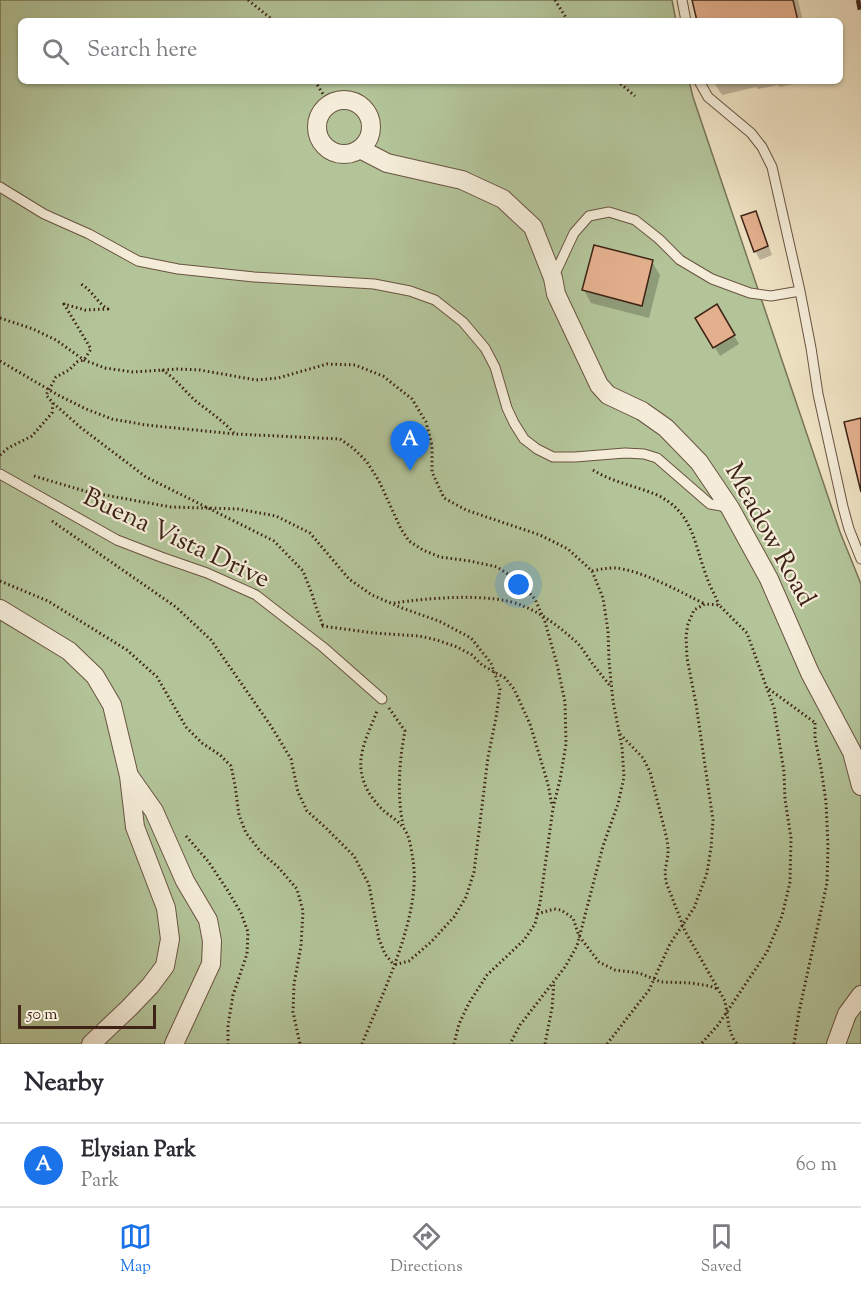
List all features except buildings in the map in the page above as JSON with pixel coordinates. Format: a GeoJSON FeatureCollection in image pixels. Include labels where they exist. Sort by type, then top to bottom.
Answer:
{"type":"FeatureCollection","features":[{"type":"Feature","properties":{"kind":"street"},"geometry":{"type":"LineString","coordinates":[[338,100],[356,102],[369,116],[371,134],[367,143],[360,149],[344,155],[327,149],[321,143],[316,126],[322,110],[329,104],[338,100]]}},
{"type":"Feature","properties":{"kind":"street","name":"Meadow Road"},"geometry":{"type":"LineString","coordinates":[[360,149],[387,163],[462,180],[503,199],[534,227],[553,278],[556,294],[599,385],[608,395],[642,411],[666,428],[699,462],[730,508],[769,579],[810,673],[852,752],[861,786]]}},
{"type":"Feature","properties":{"kind":"street"},"geometry":{"type":"LineString","coordinates":[[0,609],[69,651],[95,676],[112,705],[129,776],[135,827],[166,908],[170,939],[165,966],[150,986],[91,1044]]}},
{"type":"Feature","properties":{"kind":"street"},"geometry":{"type":"LineString","coordinates":[[129,776],[154,811],[185,881],[208,920],[212,941],[211,964],[174,1044]]}},
{"type":"Feature","properties":{"kind":"street"},"geometry":{"type":"LineString","coordinates":[[836,1044],[846,1014],[861,995]]}},
{"type":"Feature","properties":{"kind":"lane"},"geometry":{"type":"LineString","coordinates":[[682,0],[685,18]]}},
{"type":"Feature","properties":{"kind":"lane"},"geometry":{"type":"LineString","coordinates":[[701,84],[708,97],[751,133],[762,147],[772,167],[800,291],[818,394],[843,507],[861,559]]}},
{"type":"Feature","properties":{"kind":"lane"},"geometry":{"type":"LineString","coordinates":[[0,187],[44,214],[89,234],[138,261],[254,277],[374,284],[410,291],[435,300],[463,322],[484,348],[495,367],[507,408],[514,423],[524,439],[537,449],[553,457],[644,454],[657,458],[710,504],[730,508]]}},
{"type":"Feature","properties":{"kind":"lane"},"geometry":{"type":"LineString","coordinates":[[553,278],[574,233],[589,216],[609,212],[635,220],[659,238],[680,260],[712,279],[750,293],[771,296],[800,291]]}},
{"type":"Feature","properties":{"kind":"lane","name":"Buena Vista Drive"},"geometry":{"type":"LineString","coordinates":[[0,474],[117,540],[207,573],[256,595],[323,647],[382,699]]}},
{"type":"Feature","properties":{"kind":"path"},"geometry":{"type":"LineString","coordinates":[[248,0],[270,18]]}},
{"type":"Feature","properties":{"kind":"path"},"geometry":{"type":"LineString","coordinates":[[555,0],[566,18]]}},
{"type":"Feature","properties":{"kind":"path"},"geometry":{"type":"LineString","coordinates":[[317,84],[329,104]]}},
{"type":"Feature","properties":{"kind":"path"},"geometry":{"type":"LineString","coordinates":[[621,84],[635,96]]}},
{"type":"Feature","properties":{"kind":"path"},"geometry":{"type":"LineString","coordinates":[[81,284],[93,292],[100,304],[108,309],[85,310],[64,304],[91,348],[84,360],[77,362],[69,370],[56,377],[46,395],[80,427],[146,477],[274,541],[303,571],[323,626]]}},
{"type":"Feature","properties":{"kind":"path"},"geometry":{"type":"LineString","coordinates":[[0,318],[33,329],[56,340],[84,360],[105,368],[133,372],[200,370],[256,380],[278,378],[327,364],[355,365],[383,376],[412,399],[426,422],[432,446],[432,472],[444,498],[466,510],[540,535],[568,549],[592,571],[603,598],[608,631],[612,701],[620,734],[624,777],[577,946],[565,967],[520,1025],[510,1044]]}},
{"type":"Feature","properties":{"kind":"path"},"geometry":{"type":"LineString","coordinates":[[0,361],[86,410],[112,419],[146,425],[235,434],[340,440],[353,448],[367,462],[409,542],[440,557],[497,567],[517,580],[535,599],[557,664],[565,702],[566,744],[553,808],[540,903],[535,924],[524,940],[487,975],[469,1003],[459,1024],[454,1044]]}},
{"type":"Feature","properties":{"kind":"path"},"geometry":{"type":"LineString","coordinates":[[161,370],[235,434]]}},
{"type":"Feature","properties":{"kind":"path"},"geometry":{"type":"LineString","coordinates":[[0,455],[8,448],[32,436],[52,413],[53,403]]}},
{"type":"Feature","properties":{"kind":"path"},"geometry":{"type":"LineString","coordinates":[[575,457],[608,478],[648,492],[675,505],[693,535],[719,605],[747,633],[774,708],[791,838],[790,882],[782,916],[767,952],[718,1025],[701,1044]]}},
{"type":"Feature","properties":{"kind":"path"},"geometry":{"type":"LineString","coordinates":[[49,519],[176,607],[211,640],[272,726],[291,759],[298,792],[307,811],[354,856],[369,885],[379,939],[385,954],[394,965]]}},
{"type":"Feature","properties":{"kind":"path"},"geometry":{"type":"LineString","coordinates":[[592,571],[618,568],[640,574],[705,604],[719,605]]}},
{"type":"Feature","properties":{"kind":"path"},"geometry":{"type":"LineString","coordinates":[[0,581],[48,601],[127,650],[157,677],[186,727],[231,766],[236,785],[238,815],[246,833],[297,889],[303,911],[293,1012],[300,1044]]}},
{"type":"Feature","properties":{"kind":"path"},"geometry":{"type":"LineString","coordinates":[[392,603],[416,600],[495,598],[522,605],[542,616],[574,640],[611,688]]}},
{"type":"Feature","properties":{"kind":"path"},"geometry":{"type":"LineString","coordinates":[[607,1044],[650,990],[670,944],[694,908],[707,873],[713,820],[687,658],[686,636],[694,609],[705,604]]}},
{"type":"Feature","properties":{"kind":"path"},"geometry":{"type":"LineString","coordinates":[[298,627],[323,626],[437,640],[472,655],[482,665],[505,678],[514,689],[530,724],[553,808]]}},
{"type":"Feature","properties":{"kind":"path"},"geometry":{"type":"LineString","coordinates":[[768,689],[814,722]]}},
{"type":"Feature","properties":{"kind":"path"},"geometry":{"type":"LineString","coordinates":[[382,699],[366,736],[361,760],[362,779],[369,794],[403,827]]}},
{"type":"Feature","properties":{"kind":"path"},"geometry":{"type":"LineString","coordinates":[[362,1044],[402,943],[414,893],[414,863],[399,807],[401,750],[405,731],[382,699]]}},
{"type":"Feature","properties":{"kind":"path"},"geometry":{"type":"LineString","coordinates":[[794,1044],[827,883],[826,802],[814,722],[827,704]]}},
{"type":"Feature","properties":{"kind":"path"},"geometry":{"type":"LineString","coordinates":[[620,734],[643,758],[650,772],[668,845],[666,882],[685,931],[725,1001],[726,1013],[737,1044]]}},
{"type":"Feature","properties":{"kind":"path"},"geometry":{"type":"LineString","coordinates":[[537,914],[554,909],[561,910],[573,918],[579,936],[599,962],[615,970],[639,973],[654,980],[691,983],[719,990]]}},
{"type":"Feature","properties":{"kind":"path"},"geometry":{"type":"LineString","coordinates":[[545,1044],[552,1008],[554,980]]}},
{"type":"Feature","properties":{"kind":"green space"},"geometry":{"type":"Polygon","coordinates":[[[0,0],[672,0],[675,18],[18,18],[18,84],[690,84],[840,532],[861,584],[861,1044],[0,1044],[0,0]]]}},
{"type":"Feature","properties":{"kind":"railway"},"geometry":{"type":"LineString","coordinates":[[858,0],[861,15]]}},
{"type":"Feature","properties":{"kind":"place","name":"Elysian Park"},"geometry":{"type":"Point","coordinates":[410,471]}}]}
